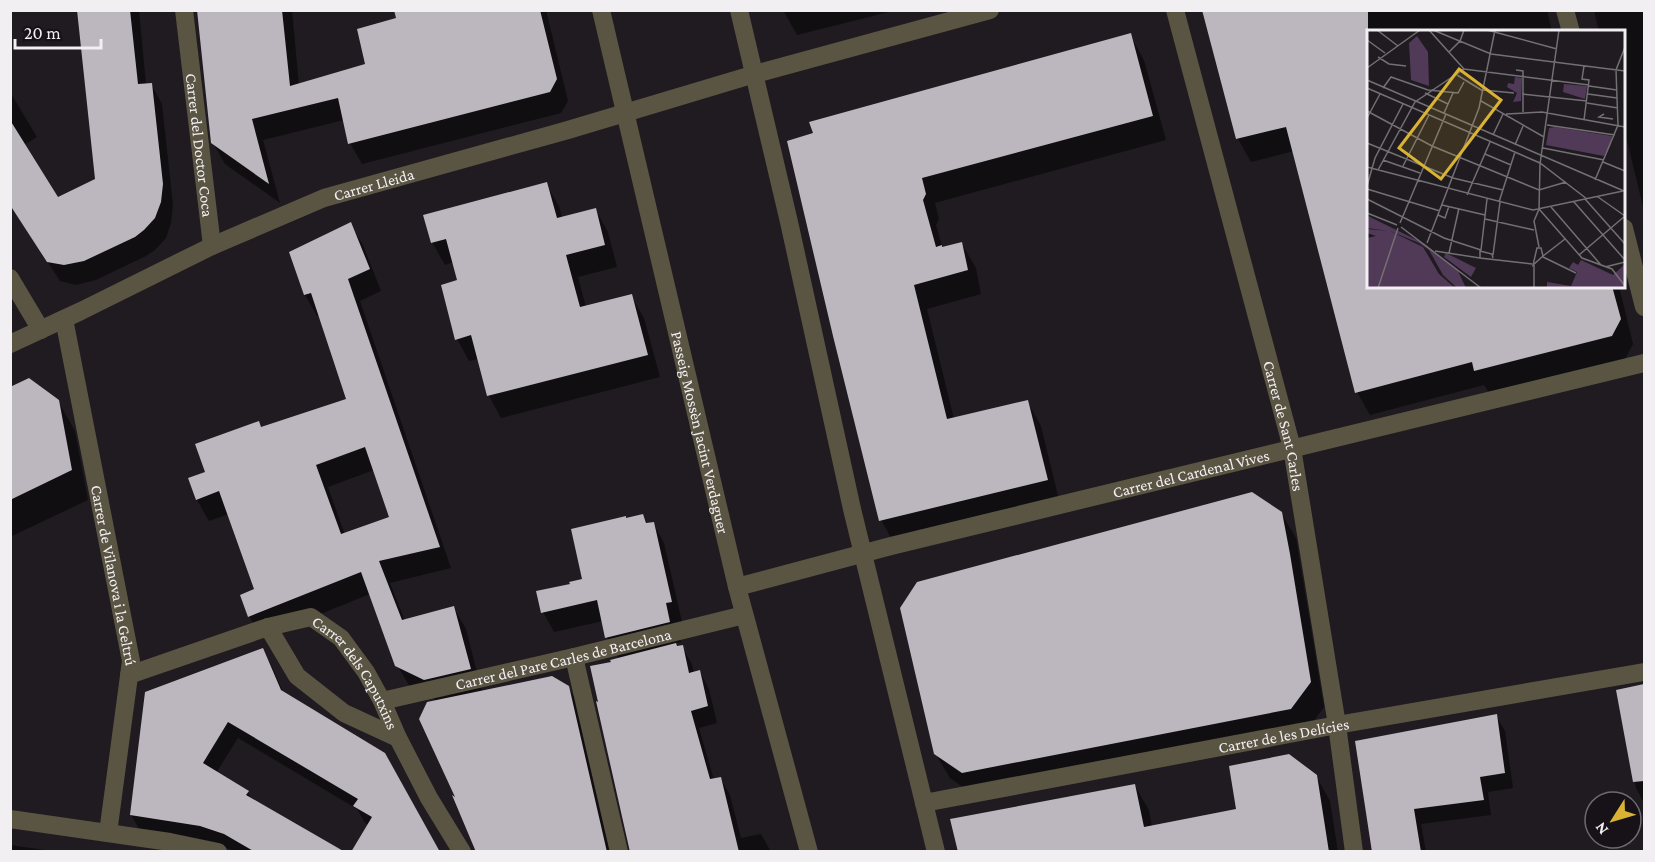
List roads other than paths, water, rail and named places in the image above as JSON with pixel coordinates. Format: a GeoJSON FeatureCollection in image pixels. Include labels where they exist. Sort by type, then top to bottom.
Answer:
{"type":"FeatureCollection","features":[{"type":"Feature","properties":{"kind":"street","name":"Carrer del Doctor Coca"},"geometry":{"type":"LineString","coordinates":[[184,10],[212,246]]}},
{"type":"Feature","properties":{"kind":"street","name":"Passeig Mossèn Jacint Verdaguer"},"geometry":{"type":"LineString","coordinates":[[601,10],[737,587],[809,852]]}},
{"type":"Feature","properties":{"kind":"street"},"geometry":{"type":"LineString","coordinates":[[739,10],[863,553],[936,852]]}},
{"type":"Feature","properties":{"kind":"street","name":"Carrer Lleida"},"geometry":{"type":"LineString","coordinates":[[10,344],[212,246],[324,198],[711,89],[755,74],[990,10]]}},
{"type":"Feature","properties":{"kind":"street","name":"Carrer de Sant Carles"},"geometry":{"type":"LineString","coordinates":[[1175,10],[1293,448],[1337,724],[1353,852]]}},
{"type":"Feature","properties":{"kind":"street"},"geometry":{"type":"LineString","coordinates":[[1565,10],[1570,30]]}},
{"type":"Feature","properties":{"kind":"street"},"geometry":{"type":"LineString","coordinates":[[1625,236],[1644,307]]}},
{"type":"Feature","properties":{"kind":"street"},"geometry":{"type":"LineString","coordinates":[[10,278],[41,330]]}},
{"type":"Feature","properties":{"kind":"street","name":"Carrer de Vilanova i la Geltrú"},"geometry":{"type":"LineString","coordinates":[[64,319],[131,660],[108,833]]}},
{"type":"Feature","properties":{"kind":"street","name":"Carrer del Cardenal Vives"},"geometry":{"type":"LineString","coordinates":[[737,587],[863,553],[1644,363]]}},
{"type":"Feature","properties":{"kind":"street","name":"Carrer del Pare Carles de Barcelona"},"geometry":{"type":"LineString","coordinates":[[382,701],[744,615]]}},
{"type":"Feature","properties":{"kind":"street","name":"Carrer dels Caputxins"},"geometry":{"type":"LineString","coordinates":[[129,675],[268,627],[311,617],[340,638],[366,672],[429,798],[462,852]]}},
{"type":"Feature","properties":{"kind":"street","name":"Carrer dels Caputxins"},"geometry":{"type":"LineString","coordinates":[[268,627],[297,676],[344,713],[398,738]]}},
{"type":"Feature","properties":{"kind":"street"},"geometry":{"type":"LineString","coordinates":[[574,657],[619,852]]}},
{"type":"Feature","properties":{"kind":"street","name":"Carrer de les Delícies"},"geometry":{"type":"LineString","coordinates":[[924,803],[1337,724],[1644,672]]}},
{"type":"Feature","properties":{"kind":"street"},"geometry":{"type":"LineString","coordinates":[[10,819],[170,842],[218,852]]}}]}
